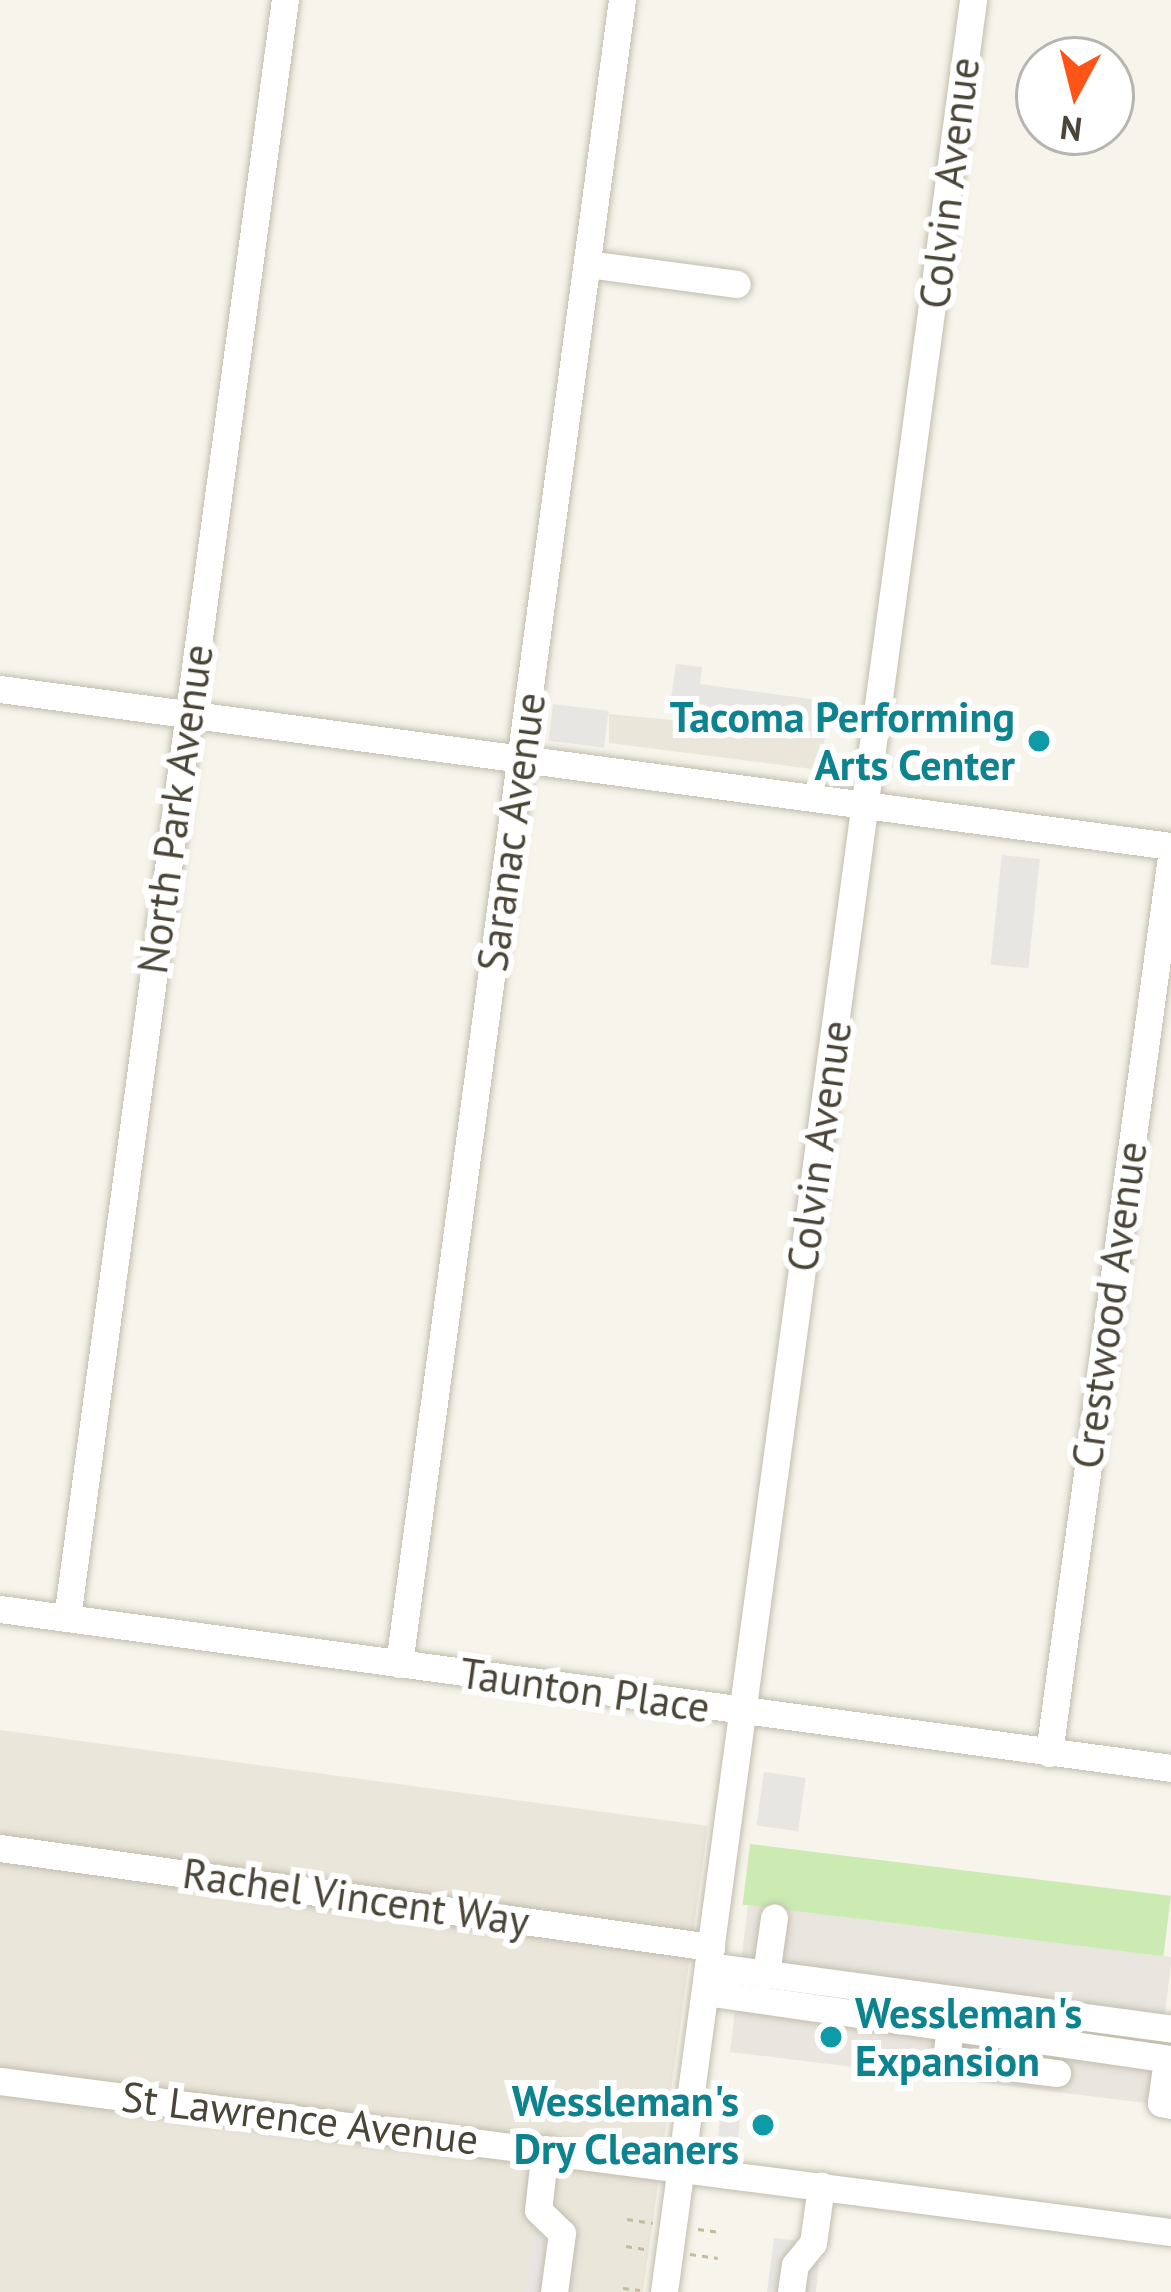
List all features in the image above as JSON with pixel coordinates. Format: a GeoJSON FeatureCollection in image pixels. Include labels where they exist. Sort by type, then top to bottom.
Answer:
{"type":"FeatureCollection","features":[{"type":"Feature","properties":{"kind":"street","name":"North Park Avenue"},"geometry":{"type":"LineString","coordinates":[[67,1618],[285,0]]}},
{"type":"Feature","properties":{"kind":"street","name":"Saranac Avenue"},"geometry":{"type":"LineString","coordinates":[[399,1664],[622,0]]}},
{"type":"Feature","properties":{"kind":"street","name":"Colvin Avenue"},"geometry":{"type":"LineString","coordinates":[[664,2292],[973,0]]}},
{"type":"Feature","properties":{"kind":"street"},"geometry":{"type":"LineString","coordinates":[[587,264],[736,284]]}},
{"type":"Feature","properties":{"kind":"street"},"geometry":{"type":"LineString","coordinates":[[0,689],[1171,846]]}},
{"type":"Feature","properties":{"kind":"street","name":"Crestwood Avenue"},"geometry":{"type":"LineString","coordinates":[[1049,1753],[1171,857]]}},
{"type":"Feature","properties":{"kind":"street","name":"Taunton Place"},"geometry":{"type":"LineString","coordinates":[[0,1609],[1171,1768]]}},
{"type":"Feature","properties":{"kind":"street","name":"Rachel Vincent Way"},"geometry":{"type":"LineString","coordinates":[[0,1848],[708,1968]]}},
{"type":"Feature","properties":{"kind":"street"},"geometry":{"type":"LineString","coordinates":[[766,1974],[774,1918]]}},
{"type":"Feature","properties":{"kind":"street"},"geometry":{"type":"LineString","coordinates":[[708,1968],[1171,2029]]}},
{"type":"Feature","properties":{"kind":"street"},"geometry":{"type":"LineString","coordinates":[[708,1968],[950,2027],[1169,2059],[1161,2103],[1171,2105]]}},
{"type":"Feature","properties":{"kind":"street"},"geometry":{"type":"LineString","coordinates":[[950,2027],[946,2059],[1058,2073]]}},
{"type":"Feature","properties":{"kind":"street","name":"St Lawrence Avenue"},"geometry":{"type":"LineString","coordinates":[[0,2081],[1171,2233]]}},
{"type":"Feature","properties":{"kind":"street"},"geometry":{"type":"LineString","coordinates":[[545,2149],[538,2210],[562,2233],[554,2292]]}},
{"type":"Feature","properties":{"kind":"street"},"geometry":{"type":"LineString","coordinates":[[791,2292],[795,2265],[813,2243],[820,2186]]}},
{"type":"Feature","properties":{"kind":"path"},"geometry":{"type":"LineString","coordinates":[[627,2219],[656,2223]]}},
{"type":"Feature","properties":{"kind":"path"},"geometry":{"type":"LineString","coordinates":[[692,2228],[720,2232]]}},
{"type":"Feature","properties":{"kind":"path"},"geometry":{"type":"LineString","coordinates":[[626,2246],[653,2249]]}},
{"type":"Feature","properties":{"kind":"path"},"geometry":{"type":"LineString","coordinates":[[688,2254],[718,2258]]}},
{"type":"Feature","properties":{"kind":"path"},"geometry":{"type":"LineString","coordinates":[[623,2288],[650,2291]]}},
{"type":"Feature","properties":{"kind":"shaded area"},"geometry":{"type":"Polygon","coordinates":[[[676,664],[702,667],[700,684],[825,701],[821,733],[681,714],[682,701],[671,699],[676,664]]]}},
{"type":"Feature","properties":{"kind":"shaded area"},"geometry":{"type":"Polygon","coordinates":[[[553,704],[609,711],[604,748],[548,741],[553,704]]]}},
{"type":"Feature","properties":{"kind":"shaded area"},"geometry":{"type":"Polygon","coordinates":[[[609,714],[809,733],[825,738],[820,770],[609,743],[609,714]]]}},
{"type":"Feature","properties":{"kind":"shaded area"},"geometry":{"type":"Polygon","coordinates":[[[1002,855],[1040,859],[1028,968],[991,964],[1002,855]]]}},
{"type":"Feature","properties":{"kind":"shaded area"},"geometry":{"type":"Polygon","coordinates":[[[0,1730],[708,1826],[643,2292],[0,2292],[0,1730]]]}},
{"type":"Feature","properties":{"kind":"shaded area"},"geometry":{"type":"Polygon","coordinates":[[[764,1772],[806,1778],[798,1831],[756,1825],[764,1772]]]}},
{"type":"Feature","properties":{"kind":"shaded area"},"geometry":{"type":"Polygon","coordinates":[[[748,1905],[1171,1957],[1154,2104],[730,2052],[748,1905]]]}},
{"type":"Feature","properties":{"kind":"shaded area"},"geometry":{"type":"Polygon","coordinates":[[[723,2090],[743,2092],[736,2159],[716,2157],[723,2090]]]}},
{"type":"Feature","properties":{"kind":"shaded area"},"geometry":{"type":"Polygon","coordinates":[[[535,2218],[584,2225],[574,2292],[525,2292],[535,2218]]]}},
{"type":"Feature","properties":{"kind":"shaded area"},"geometry":{"type":"Polygon","coordinates":[[[774,2238],[808,2242],[806,2260],[819,2262],[816,2292],[767,2292],[774,2238]]]}},
{"type":"Feature","properties":{"kind":"green space"},"geometry":{"type":"Polygon","coordinates":[[[750,1844],[1171,1896],[1163,1956],[743,1905],[750,1844]]]}},
{"type":"Feature","properties":{"kind":"place","name":"Tacoma Performing Arts Center"},"geometry":{"type":"Point","coordinates":[1039,741]}},
{"type":"Feature","properties":{"kind":"place","name":"Wessleman's Expansion"},"geometry":{"type":"Point","coordinates":[831,2037]}},
{"type":"Feature","properties":{"kind":"place","name":"Wessleman's Dry Cleaners"},"geometry":{"type":"Point","coordinates":[763,2125]}}]}
